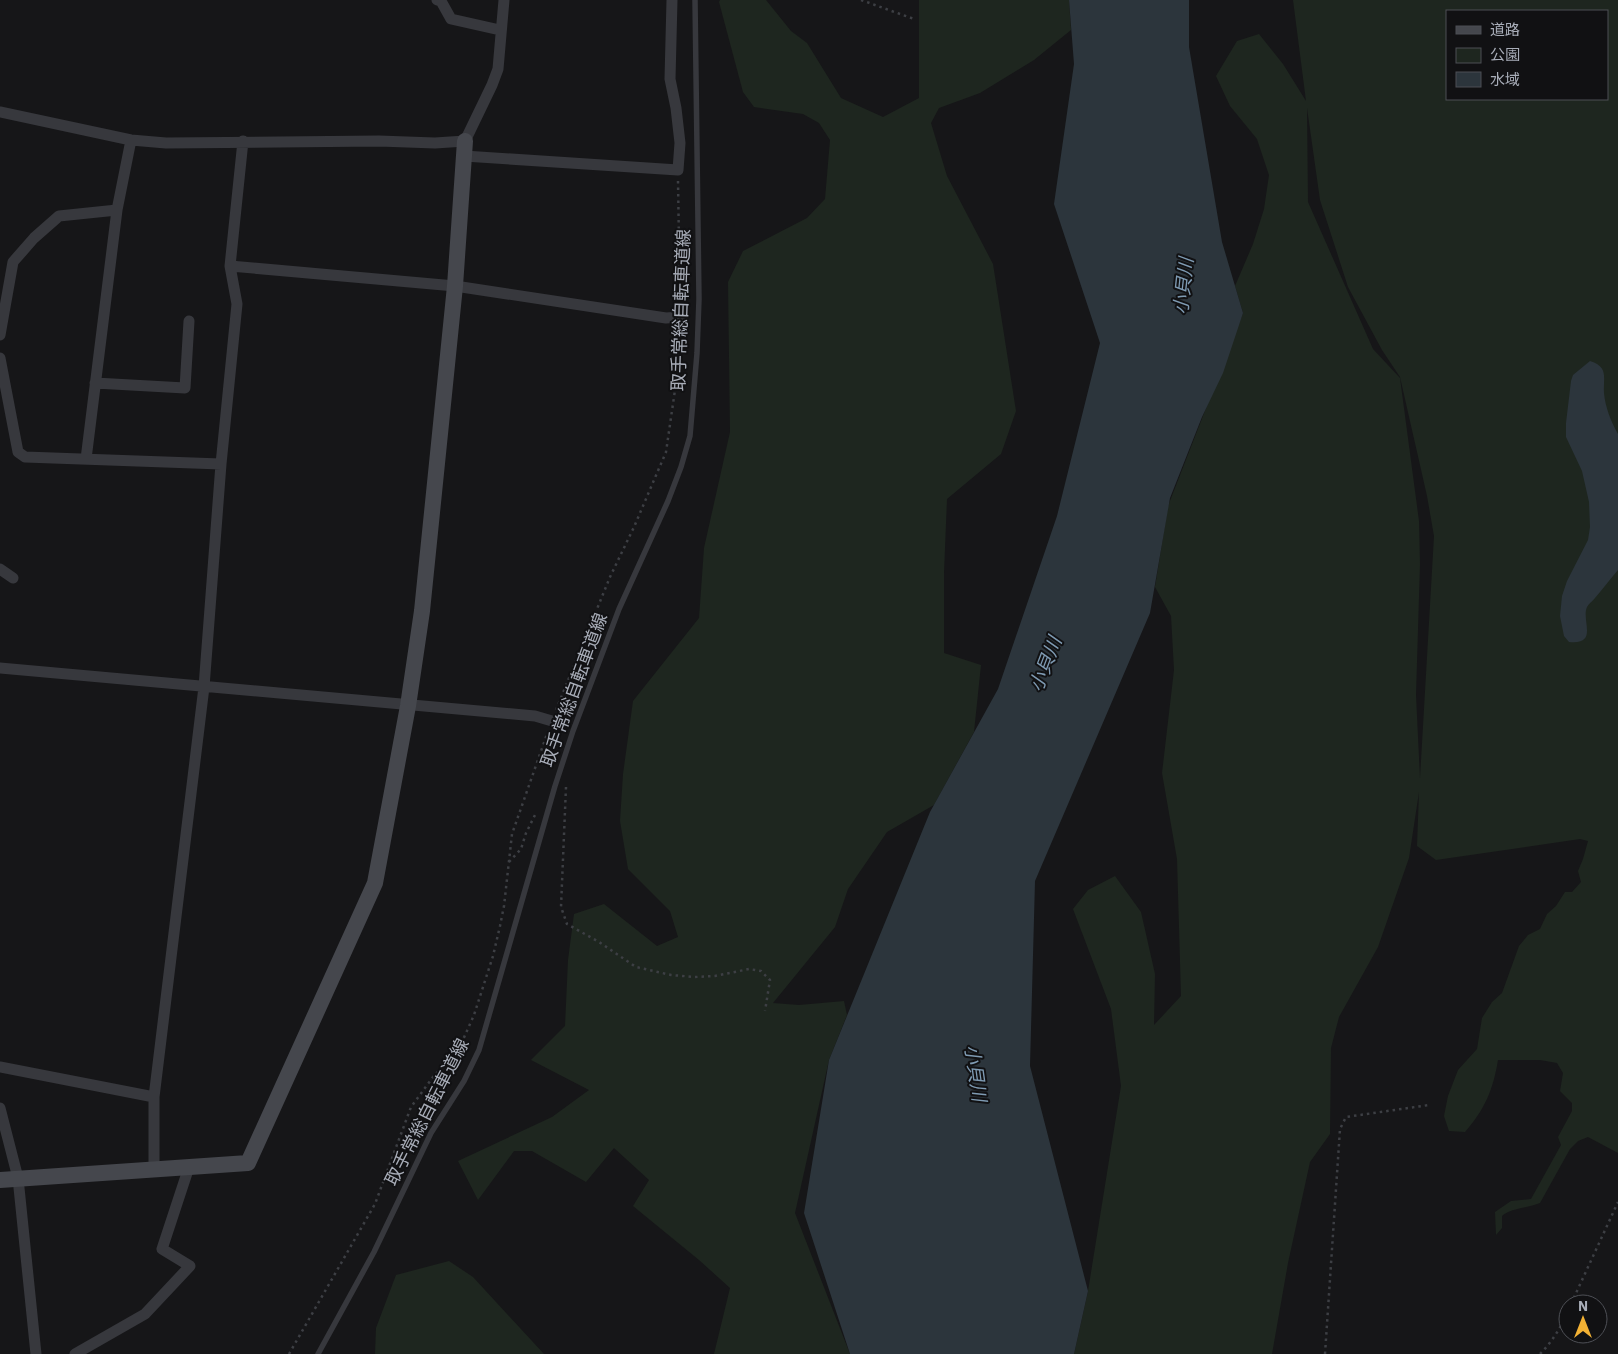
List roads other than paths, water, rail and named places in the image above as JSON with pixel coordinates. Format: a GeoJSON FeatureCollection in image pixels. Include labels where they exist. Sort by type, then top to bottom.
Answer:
{"type":"FeatureCollection","features":[{"type":"Feature","properties":{"kind":"street"},"geometry":{"type":"LineString","coordinates":[[437,0],[441,1],[451,19],[500,30]]}},
{"type":"Feature","properties":{"kind":"street"},"geometry":{"type":"LineString","coordinates":[[0,1180],[248,1163],[375,883],[408,706],[422,611],[455,286],[465,148],[498,69],[504,0]]}},
{"type":"Feature","properties":{"kind":"street"},"geometry":{"type":"LineString","coordinates":[[0,112],[131,140],[166,143],[379,141],[435,143],[465,148],[678,170],[680,143],[670,79],[672,0]]}},
{"type":"Feature","properties":{"kind":"street"},"geometry":{"type":"LineString","coordinates":[[86,459],[117,210],[131,140]]}},
{"type":"Feature","properties":{"kind":"street"},"geometry":{"type":"LineString","coordinates":[[154,1168],[154,1097],[204,687],[221,464],[237,304],[230,266],[243,141]]}},
{"type":"Feature","properties":{"kind":"street"},"geometry":{"type":"LineString","coordinates":[[0,335],[12,262],[34,238],[59,216],[117,210]]}},
{"type":"Feature","properties":{"kind":"street"},"geometry":{"type":"LineString","coordinates":[[230,266],[455,286],[666,318],[680,317]]}},
{"type":"Feature","properties":{"kind":"street"},"geometry":{"type":"LineString","coordinates":[[95,383],[184,388],[189,322]]}},
{"type":"Feature","properties":{"kind":"street"},"geometry":{"type":"LineString","coordinates":[[0,358],[18,452],[25,457],[221,464]]}},
{"type":"Feature","properties":{"kind":"street"},"geometry":{"type":"LineString","coordinates":[[0,570],[13,578]]}},
{"type":"Feature","properties":{"kind":"street"},"geometry":{"type":"LineString","coordinates":[[0,668],[535,716],[552,721]]}},
{"type":"Feature","properties":{"kind":"street"},"geometry":{"type":"LineString","coordinates":[[0,1067],[154,1097]]}},
{"type":"Feature","properties":{"kind":"street"},"geometry":{"type":"LineString","coordinates":[[0,1108],[18,1178],[36,1354]]}},
{"type":"Feature","properties":{"kind":"street"},"geometry":{"type":"LineString","coordinates":[[75,1354],[145,1314],[190,1266],[162,1249],[189,1167]]}},
{"type":"Feature","properties":{"kind":"lane","name":"取手常総自転車道線"},"geometry":{"type":"LineString","coordinates":[[318,1354],[374,1252],[431,1133],[464,1081],[479,1050],[557,780],[590,682],[619,609],[668,501],[690,436],[697,361],[699,282],[695,0]]}},
{"type":"Feature","properties":{"kind":"water","name":"小貝川"},"geometry":{"type":"Polygon","coordinates":[[[1069,0],[1189,0],[1189,47],[1222,242],[1243,313],[1223,373],[1202,417],[1170,498],[1150,613],[1035,881],[1030,1066],[1088,1291],[1074,1354],[850,1354],[804,1213],[829,1060],[930,812],[998,689],[1057,516],[1100,343],[1054,204],[1074,64],[1069,0]]]}},
{"type":"Feature","properties":{"kind":"water"},"geometry":{"type":"Polygon","coordinates":[[[1590,361],[1596,363],[1603,370],[1606,403],[1618,434],[1618,570],[1587,607],[1587,630],[1584,640],[1569,642],[1564,636],[1560,616],[1562,596],[1567,581],[1588,540],[1590,527],[1589,502],[1582,471],[1566,437],[1566,423],[1573,375],[1590,361]]]}}]}
